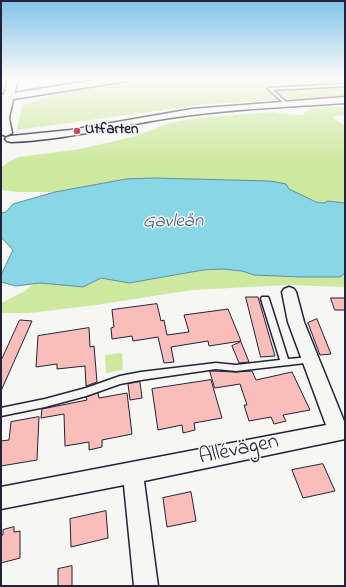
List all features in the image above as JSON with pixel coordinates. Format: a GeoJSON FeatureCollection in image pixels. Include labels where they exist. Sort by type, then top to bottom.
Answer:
{"type":"FeatureCollection","features":[{"type":"Feature","properties":{"kind":"main road"},"geometry":{"type":"LineString","coordinates":[[4,105],[2,125],[5,137],[29,139],[193,112],[270,105]]}},
{"type":"Feature","properties":{"kind":"street"},"geometry":{"type":"LineString","coordinates":[[289,292],[296,322],[341,431]]}},
{"type":"Feature","properties":{"kind":"street","name":"Allévägen"},"geometry":{"type":"LineString","coordinates":[[1,498],[341,431]]}},
{"type":"Feature","properties":{"kind":"street"},"geometry":{"type":"LineString","coordinates":[[134,473],[146,586]]}},
{"type":"Feature","properties":{"kind":"lane"},"geometry":{"type":"LineString","coordinates":[[265,299],[286,362]]}},
{"type":"Feature","properties":{"kind":"lane"},"geometry":{"type":"LineString","coordinates":[[1,412],[45,403],[86,392],[120,380],[141,376],[216,366],[236,368],[311,360]]}},
{"type":"Feature","properties":{"kind":"green space"},"geometry":{"type":"Polygon","coordinates":[[[22,105],[197,105],[17,130],[22,105]]]}},
{"type":"Feature","properties":{"kind":"green space"},"geometry":{"type":"Polygon","coordinates":[[[345,107],[345,115],[334,116],[333,118],[345,126],[345,203],[328,201],[324,203],[316,202],[270,181],[154,178],[126,179],[55,192],[17,192],[1,190],[1,168],[19,157],[80,149],[136,136],[169,123],[196,118],[273,112],[297,115],[304,114],[306,111],[316,108],[345,107]]]}},
{"type":"Feature","properties":{"kind":"green space"},"geometry":{"type":"Polygon","coordinates":[[[222,269],[242,271],[254,275],[301,277],[340,277],[345,273],[345,287],[289,285],[192,290],[96,305],[30,313],[1,313],[1,303],[25,291],[34,284],[40,283],[83,287],[101,278],[129,283],[203,270],[222,269]]]}},
{"type":"Feature","properties":{"kind":"green space"},"geometry":{"type":"Polygon","coordinates":[[[122,353],[123,370],[106,373],[105,355],[122,353]]]}},
{"type":"Feature","properties":{"kind":"water","name":"Gavleån"},"geometry":{"type":"Polygon","coordinates":[[[154,178],[270,181],[286,184],[289,189],[316,202],[324,203],[328,201],[345,203],[345,273],[340,277],[301,277],[254,275],[242,271],[222,269],[203,270],[129,283],[101,278],[83,287],[40,283],[16,286],[1,282],[1,275],[13,250],[1,237],[1,213],[6,212],[13,204],[55,192],[126,179],[154,178]]]}},
{"type":"Feature","properties":{"kind":"building"},"geometry":{"type":"Polygon","coordinates":[[[246,297],[258,297],[275,356],[261,357],[246,297]]]}},
{"type":"Feature","properties":{"kind":"building"},"geometry":{"type":"Polygon","coordinates":[[[331,298],[345,298],[345,310],[335,310],[331,298]]]}},
{"type":"Feature","properties":{"kind":"building"},"geometry":{"type":"Polygon","coordinates":[[[157,304],[161,321],[164,320],[167,335],[189,332],[184,315],[228,309],[241,341],[209,346],[208,341],[171,347],[174,362],[164,363],[158,337],[133,341],[132,336],[112,339],[111,328],[114,327],[112,310],[157,304]]]}},
{"type":"Feature","properties":{"kind":"building"},"geometry":{"type":"Polygon","coordinates":[[[317,319],[331,354],[320,355],[308,323],[317,319]]]}},
{"type":"Feature","properties":{"kind":"building"},"geometry":{"type":"Polygon","coordinates":[[[20,320],[32,321],[1,391],[1,361],[20,320]]]}},
{"type":"Feature","properties":{"kind":"building"},"geometry":{"type":"Polygon","coordinates":[[[89,328],[90,347],[94,346],[97,382],[86,386],[85,366],[57,369],[57,364],[36,367],[38,336],[89,328]]]}},
{"type":"Feature","properties":{"kind":"building"},"geometry":{"type":"Polygon","coordinates":[[[241,342],[249,362],[239,363],[232,346],[241,342]]]}},
{"type":"Feature","properties":{"kind":"building"},"geometry":{"type":"Polygon","coordinates":[[[210,371],[252,371],[256,380],[292,372],[310,410],[283,415],[286,421],[274,424],[271,417],[249,421],[244,405],[247,405],[240,384],[215,388],[210,371]]]}},
{"type":"Feature","properties":{"kind":"building"},"geometry":{"type":"Polygon","coordinates":[[[211,380],[222,418],[194,423],[195,430],[183,433],[182,425],[158,430],[152,389],[211,380]]]}},
{"type":"Feature","properties":{"kind":"building"},"geometry":{"type":"Polygon","coordinates":[[[140,382],[142,398],[130,400],[128,384],[140,382]]]}},
{"type":"Feature","properties":{"kind":"building"},"geometry":{"type":"Polygon","coordinates":[[[98,393],[99,398],[127,393],[132,434],[102,440],[102,447],[89,450],[89,442],[65,446],[64,414],[41,418],[42,409],[87,400],[86,397],[98,393]]]}},
{"type":"Feature","properties":{"kind":"building"},"geometry":{"type":"Polygon","coordinates":[[[39,417],[37,460],[1,466],[1,441],[9,440],[11,422],[39,417]]]}},
{"type":"Feature","properties":{"kind":"building"},"geometry":{"type":"Polygon","coordinates":[[[323,464],[335,491],[303,498],[292,470],[323,464]]]}},
{"type":"Feature","properties":{"kind":"building"},"geometry":{"type":"Polygon","coordinates":[[[191,492],[196,521],[167,527],[163,498],[191,492]]]}},
{"type":"Feature","properties":{"kind":"building"},"geometry":{"type":"Polygon","coordinates":[[[106,511],[108,538],[71,547],[70,519],[106,511]]]}},
{"type":"Feature","properties":{"kind":"building"},"geometry":{"type":"Polygon","coordinates":[[[14,527],[14,532],[20,531],[20,558],[1,563],[1,535],[3,535],[3,530],[14,527]]]}},
{"type":"Feature","properties":{"kind":"building"},"geometry":{"type":"Polygon","coordinates":[[[72,566],[72,586],[58,586],[58,569],[72,566]]]}},
{"type":"Feature","properties":{"kind":"place","name":"Utfarten"},"geometry":{"type":"Point","coordinates":[77,131]}}]}
